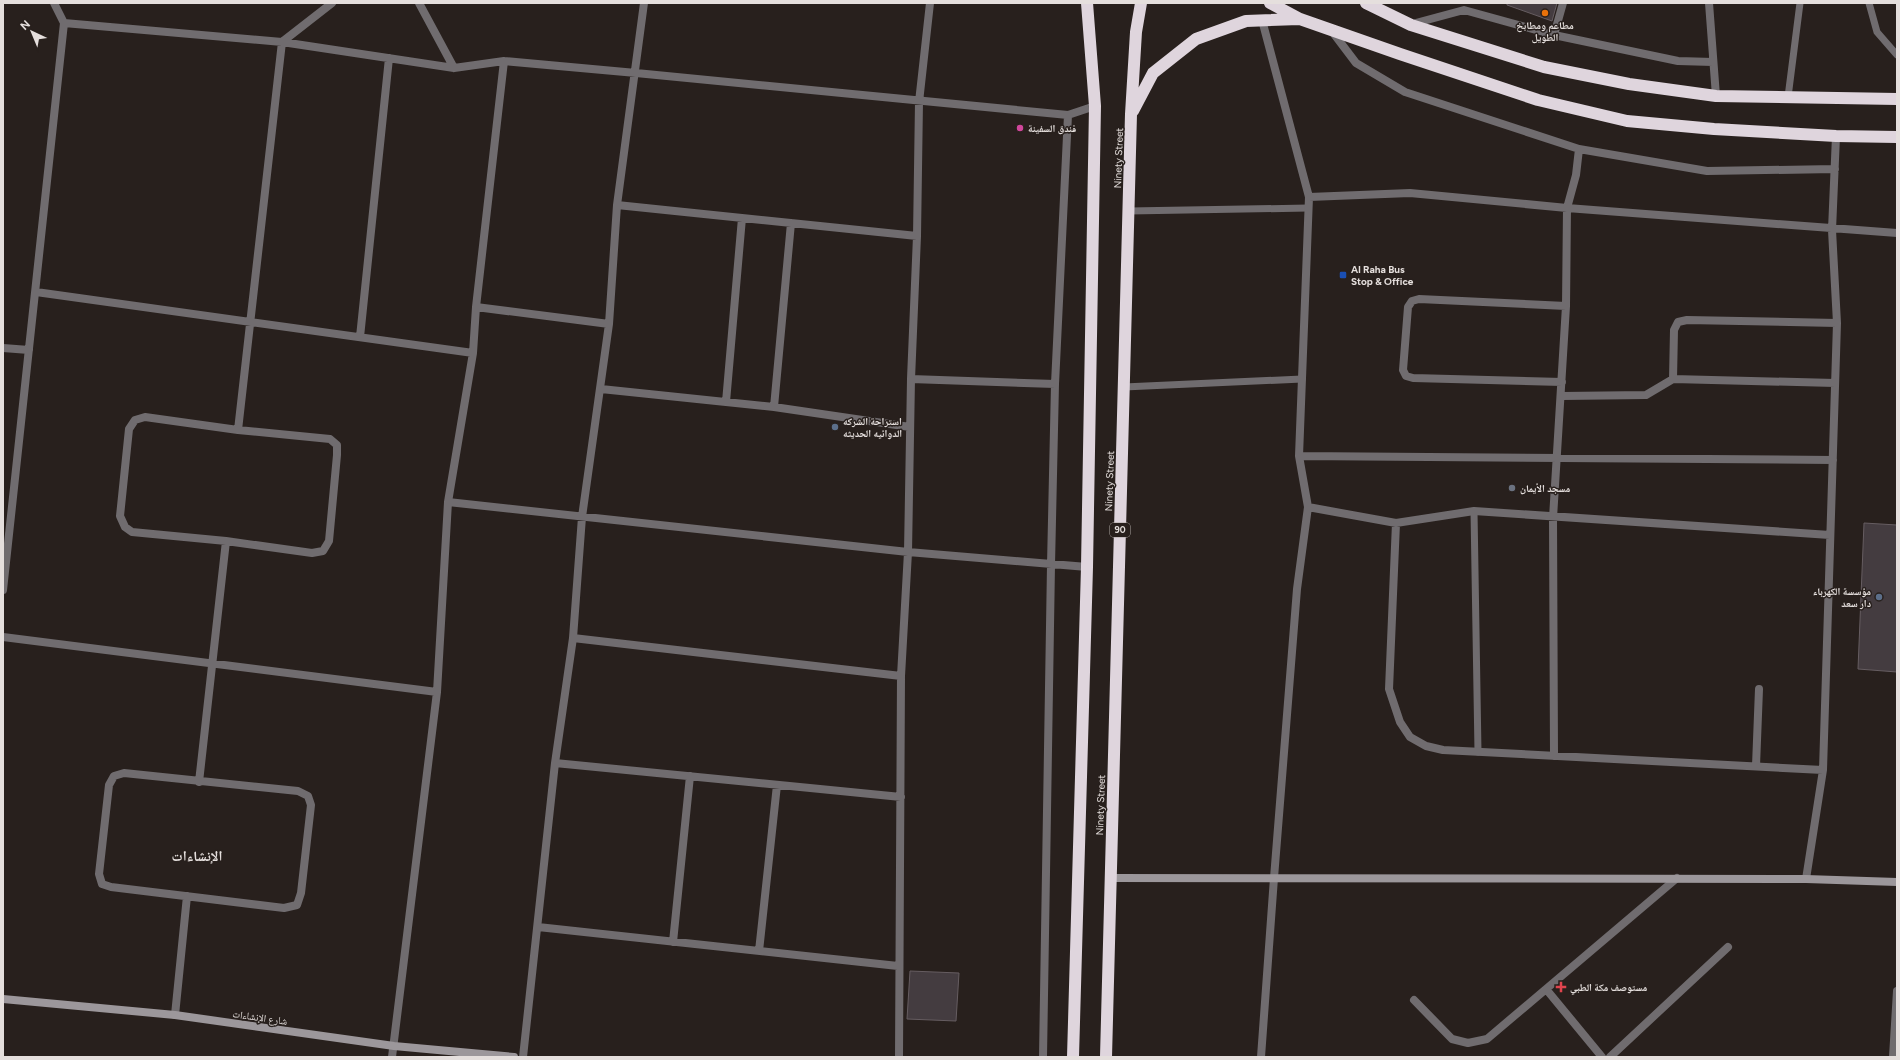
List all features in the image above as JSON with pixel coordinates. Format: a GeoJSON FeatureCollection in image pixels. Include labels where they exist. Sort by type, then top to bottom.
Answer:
{"type":"FeatureCollection","features":[{"type":"Feature","properties":{"kind":"highway","name":"Ninety Street"},"geometry":{"type":"LineString","coordinates":[[1073,1057],[1087,567],[1095,106],[1088,3]]}},
{"type":"Feature","properties":{"kind":"highway","name":"Ninety Street"},"geometry":{"type":"LineString","coordinates":[[1106,1057],[1131,114],[1136,32],[1141,3]]}},
{"type":"Feature","properties":{"kind":"highway"},"geometry":{"type":"LineString","coordinates":[[1270,3],[1300,19],[1538,100],[1627,121],[1714,129],[1836,136],[1897,137]]}},
{"type":"Feature","properties":{"kind":"highway"},"geometry":{"type":"LineString","coordinates":[[1366,3],[1411,24],[1544,67],[1629,84],[1716,96],[1897,99]]}},
{"type":"Feature","properties":{"kind":"highway"},"geometry":{"type":"LineString","coordinates":[[1131,114],[1153,72],[1196,39],[1246,21],[1300,19]]}},
{"type":"Feature","properties":{"kind":"street"},"geometry":{"type":"LineString","coordinates":[[3,590],[64,23],[54,3]]}},
{"type":"Feature","properties":{"kind":"street"},"geometry":{"type":"LineString","coordinates":[[238,430],[282,42],[332,3]]}},
{"type":"Feature","properties":{"kind":"street"},"geometry":{"type":"LineString","coordinates":[[419,3],[454,68]]}},
{"type":"Feature","properties":{"kind":"street"},"geometry":{"type":"LineString","coordinates":[[523,1057],[555,762],[573,638],[582,517],[609,324],[617,206],[636,73],[644,3]]}},
{"type":"Feature","properties":{"kind":"street"},"geometry":{"type":"LineString","coordinates":[[899,1057],[898,966],[901,797],[901,676],[908,552],[911,379],[917,236],[919,102],[930,3]]}},
{"type":"Feature","properties":{"kind":"street"},"geometry":{"type":"LineString","coordinates":[[1554,35],[1563,3]]}},
{"type":"Feature","properties":{"kind":"street"},"geometry":{"type":"LineString","coordinates":[[1708,3],[1716,96]]}},
{"type":"Feature","properties":{"kind":"street"},"geometry":{"type":"LineString","coordinates":[[1411,24],[1464,10],[1554,35],[1678,61],[1713,62]]}},
{"type":"Feature","properties":{"kind":"street"},"geometry":{"type":"LineString","coordinates":[[1261,1057],[1297,589],[1308,507],[1299,456],[1309,197],[1262,20]]}},
{"type":"Feature","properties":{"kind":"street"},"geometry":{"type":"LineString","coordinates":[[64,23],[282,42],[454,68],[504,62],[636,73],[1068,116],[1095,106]]}},
{"type":"Feature","properties":{"kind":"street"},"geometry":{"type":"LineString","coordinates":[[1330,29],[1356,62],[1405,92],[1579,149],[1707,171],[1835,169]]}},
{"type":"Feature","properties":{"kind":"street"},"geometry":{"type":"LineString","coordinates":[[360,337],[389,58]]}},
{"type":"Feature","properties":{"kind":"street"},"geometry":{"type":"LineString","coordinates":[[392,1057],[437,692],[448,502],[473,352],[476,307],[504,62]]}},
{"type":"Feature","properties":{"kind":"street"},"geometry":{"type":"LineString","coordinates":[[1043,1057],[1055,384],[1068,116]]}},
{"type":"Feature","properties":{"kind":"street"},"geometry":{"type":"LineString","coordinates":[[1806,879],[1823,770],[1837,323],[1832,230],[1836,136]]}},
{"type":"Feature","properties":{"kind":"street"},"geometry":{"type":"LineString","coordinates":[[1554,756],[1553,518],[1562,396],[1566,306],[1567,208],[1576,175],[1579,149]]}},
{"type":"Feature","properties":{"kind":"street"},"geometry":{"type":"LineString","coordinates":[[1309,197],[1410,193],[1567,208],[1897,234]]}},
{"type":"Feature","properties":{"kind":"street"},"geometry":{"type":"LineString","coordinates":[[617,206],[917,236]]}},
{"type":"Feature","properties":{"kind":"street"},"geometry":{"type":"LineString","coordinates":[[726,402],[742,218]]}},
{"type":"Feature","properties":{"kind":"street"},"geometry":{"type":"LineString","coordinates":[[774,407],[791,223]]}},
{"type":"Feature","properties":{"kind":"street"},"geometry":{"type":"LineString","coordinates":[[36,292],[473,352]]}},
{"type":"Feature","properties":{"kind":"street"},"geometry":{"type":"LineString","coordinates":[[1562,382],[1413,378],[1406,376],[1403,370],[1408,307],[1412,301],[1566,306]]}},
{"type":"Feature","properties":{"kind":"street"},"geometry":{"type":"LineString","coordinates":[[476,307],[609,324]]}},
{"type":"Feature","properties":{"kind":"street"},"geometry":{"type":"LineString","coordinates":[[1673,379],[1674,330],[1678,322],[1687,320],[1837,323]]}},
{"type":"Feature","properties":{"kind":"street"},"geometry":{"type":"LineString","coordinates":[[3,348],[29,350]]}},
{"type":"Feature","properties":{"kind":"street"},"geometry":{"type":"LineString","coordinates":[[911,379],[1055,384]]}},
{"type":"Feature","properties":{"kind":"street"},"geometry":{"type":"LineString","coordinates":[[1562,396],[1646,396],[1673,379],[1835,383]]}},
{"type":"Feature","properties":{"kind":"street"},"geometry":{"type":"LineString","coordinates":[[601,389],[774,407],[910,426]]}},
{"type":"Feature","properties":{"kind":"street"},"geometry":{"type":"LineString","coordinates":[[145,417],[238,430],[330,439],[337,445],[328,541],[323,550],[312,553],[226,541],[132,532],[125,527],[120,516],[129,429],[135,420],[145,417]]}},
{"type":"Feature","properties":{"kind":"street"},"geometry":{"type":"LineString","coordinates":[[1299,456],[1833,460]]}},
{"type":"Feature","properties":{"kind":"street"},"geometry":{"type":"LineString","coordinates":[[448,502],[908,552],[1087,567]]}},
{"type":"Feature","properties":{"kind":"street"},"geometry":{"type":"LineString","coordinates":[[1308,507],[1396,523],[1474,511],[1553,518],[1830,535]]}},
{"type":"Feature","properties":{"kind":"street"},"geometry":{"type":"LineString","coordinates":[[1396,523],[1389,689],[1400,722],[1410,737],[1426,746],[1443,750],[1823,770]]}},
{"type":"Feature","properties":{"kind":"street"},"geometry":{"type":"LineString","coordinates":[[199,782],[226,541]]}},
{"type":"Feature","properties":{"kind":"street"},"geometry":{"type":"LineString","coordinates":[[3,637],[437,692]]}},
{"type":"Feature","properties":{"kind":"street"},"geometry":{"type":"LineString","coordinates":[[573,638],[901,676]]}},
{"type":"Feature","properties":{"kind":"street"},"geometry":{"type":"LineString","coordinates":[[1756,766],[1759,689]]}},
{"type":"Feature","properties":{"kind":"street"},"geometry":{"type":"LineString","coordinates":[[555,762],[901,797]]}},
{"type":"Feature","properties":{"kind":"street"},"geometry":{"type":"LineString","coordinates":[[124,773],[199,782],[298,791],[308,796],[311,805],[301,894],[297,905],[284,908],[112,887],[102,884],[99,874],[109,785],[114,776],[124,773]]}},
{"type":"Feature","properties":{"kind":"street"},"geometry":{"type":"LineString","coordinates":[[673,942],[690,776]]}},
{"type":"Feature","properties":{"kind":"street"},"geometry":{"type":"LineString","coordinates":[[759,951],[777,785]]}},
{"type":"Feature","properties":{"kind":"street"},"geometry":{"type":"LineString","coordinates":[[1110,878],[1677,878],[1806,879],[1897,882]]}},
{"type":"Feature","properties":{"kind":"street"},"geometry":{"type":"LineString","coordinates":[[1414,1000],[1452,1039],[1468,1043],[1487,1039],[1677,878]]}},
{"type":"Feature","properties":{"kind":"street"},"geometry":{"type":"LineString","coordinates":[[175,1015],[187,896]]}},
{"type":"Feature","properties":{"kind":"street"},"geometry":{"type":"LineString","coordinates":[[538,927],[898,966]]}},
{"type":"Feature","properties":{"kind":"street"},"geometry":{"type":"LineString","coordinates":[[1610,1057],[1728,947]]}},
{"type":"Feature","properties":{"kind":"street"},"geometry":{"type":"LineString","coordinates":[[1546,989],[1602,1057]]}},
{"type":"Feature","properties":{"kind":"street"},"geometry":{"type":"LineString","coordinates":[[1893,1057],[1897,992]]}},
{"type":"Feature","properties":{"kind":"street","name":"شارع الإنشاءات"},"geometry":{"type":"LineString","coordinates":[[3,999],[175,1015],[394,1046],[514,1057]]}},
{"type":"Feature","properties":{"kind":"lane"},"geometry":{"type":"LineString","coordinates":[[1788,97],[1800,3]]}},
{"type":"Feature","properties":{"kind":"lane"},"geometry":{"type":"LineString","coordinates":[[1869,3],[1877,32],[1897,55]]}},
{"type":"Feature","properties":{"kind":"lane"},"geometry":{"type":"LineString","coordinates":[[1129,211],[1308,208]]}},
{"type":"Feature","properties":{"kind":"lane"},"geometry":{"type":"LineString","coordinates":[[1124,387],[1302,379]]}},
{"type":"Feature","properties":{"kind":"lane"},"geometry":{"type":"LineString","coordinates":[[1474,511],[1478,752]]}},
{"type":"Feature","properties":{"kind":"building","name":"مطاعم ومطابخ الطويل"},"geometry":{"type":"Polygon","coordinates":[[[1507,3],[1557,3],[1552,21],[1507,5],[1507,3]]]}},
{"type":"Feature","properties":{"kind":"building","name":"مؤسسة الكهرباء دار سعد"},"geometry":{"type":"Polygon","coordinates":[[[1864,523],[1897,525],[1897,672],[1858,669],[1864,523]]]}},
{"type":"Feature","properties":{"kind":"building"},"geometry":{"type":"Polygon","coordinates":[[[910,971],[959,973],[956,1021],[907,1019],[910,971]]]}},
{"type":"Feature","properties":{"kind":"place","name":"مطاعم ومطابخ الطويل"},"geometry":{"type":"Point","coordinates":[1545,13]}},
{"type":"Feature","properties":{"kind":"place","name":"فندق السفينة"},"geometry":{"type":"Point","coordinates":[1020,128]}},
{"type":"Feature","properties":{"kind":"place","name":"Al Raha Bus Stop & Office"},"geometry":{"type":"Point","coordinates":[1343,275]}},
{"type":"Feature","properties":{"kind":"place","name":"استراحة الشركه الدوائيه الحديثه"},"geometry":{"type":"Point","coordinates":[835,427]}},
{"type":"Feature","properties":{"kind":"place","name":"مسجد الأيمان"},"geometry":{"type":"Point","coordinates":[1512,488]}},
{"type":"Feature","properties":{"kind":"place","name":"مؤسسة الكهرباء دار سعد"},"geometry":{"type":"Point","coordinates":[1879,597]}},
{"type":"Feature","properties":{"kind":"place","name":"مستوصف مكة الطبي"},"geometry":{"type":"Point","coordinates":[1561,987]}},
{"type":"Feature","properties":{"kind":"district","name":"الإنشاءات"},"geometry":{"type":"Point","coordinates":[197,856]}}]}
